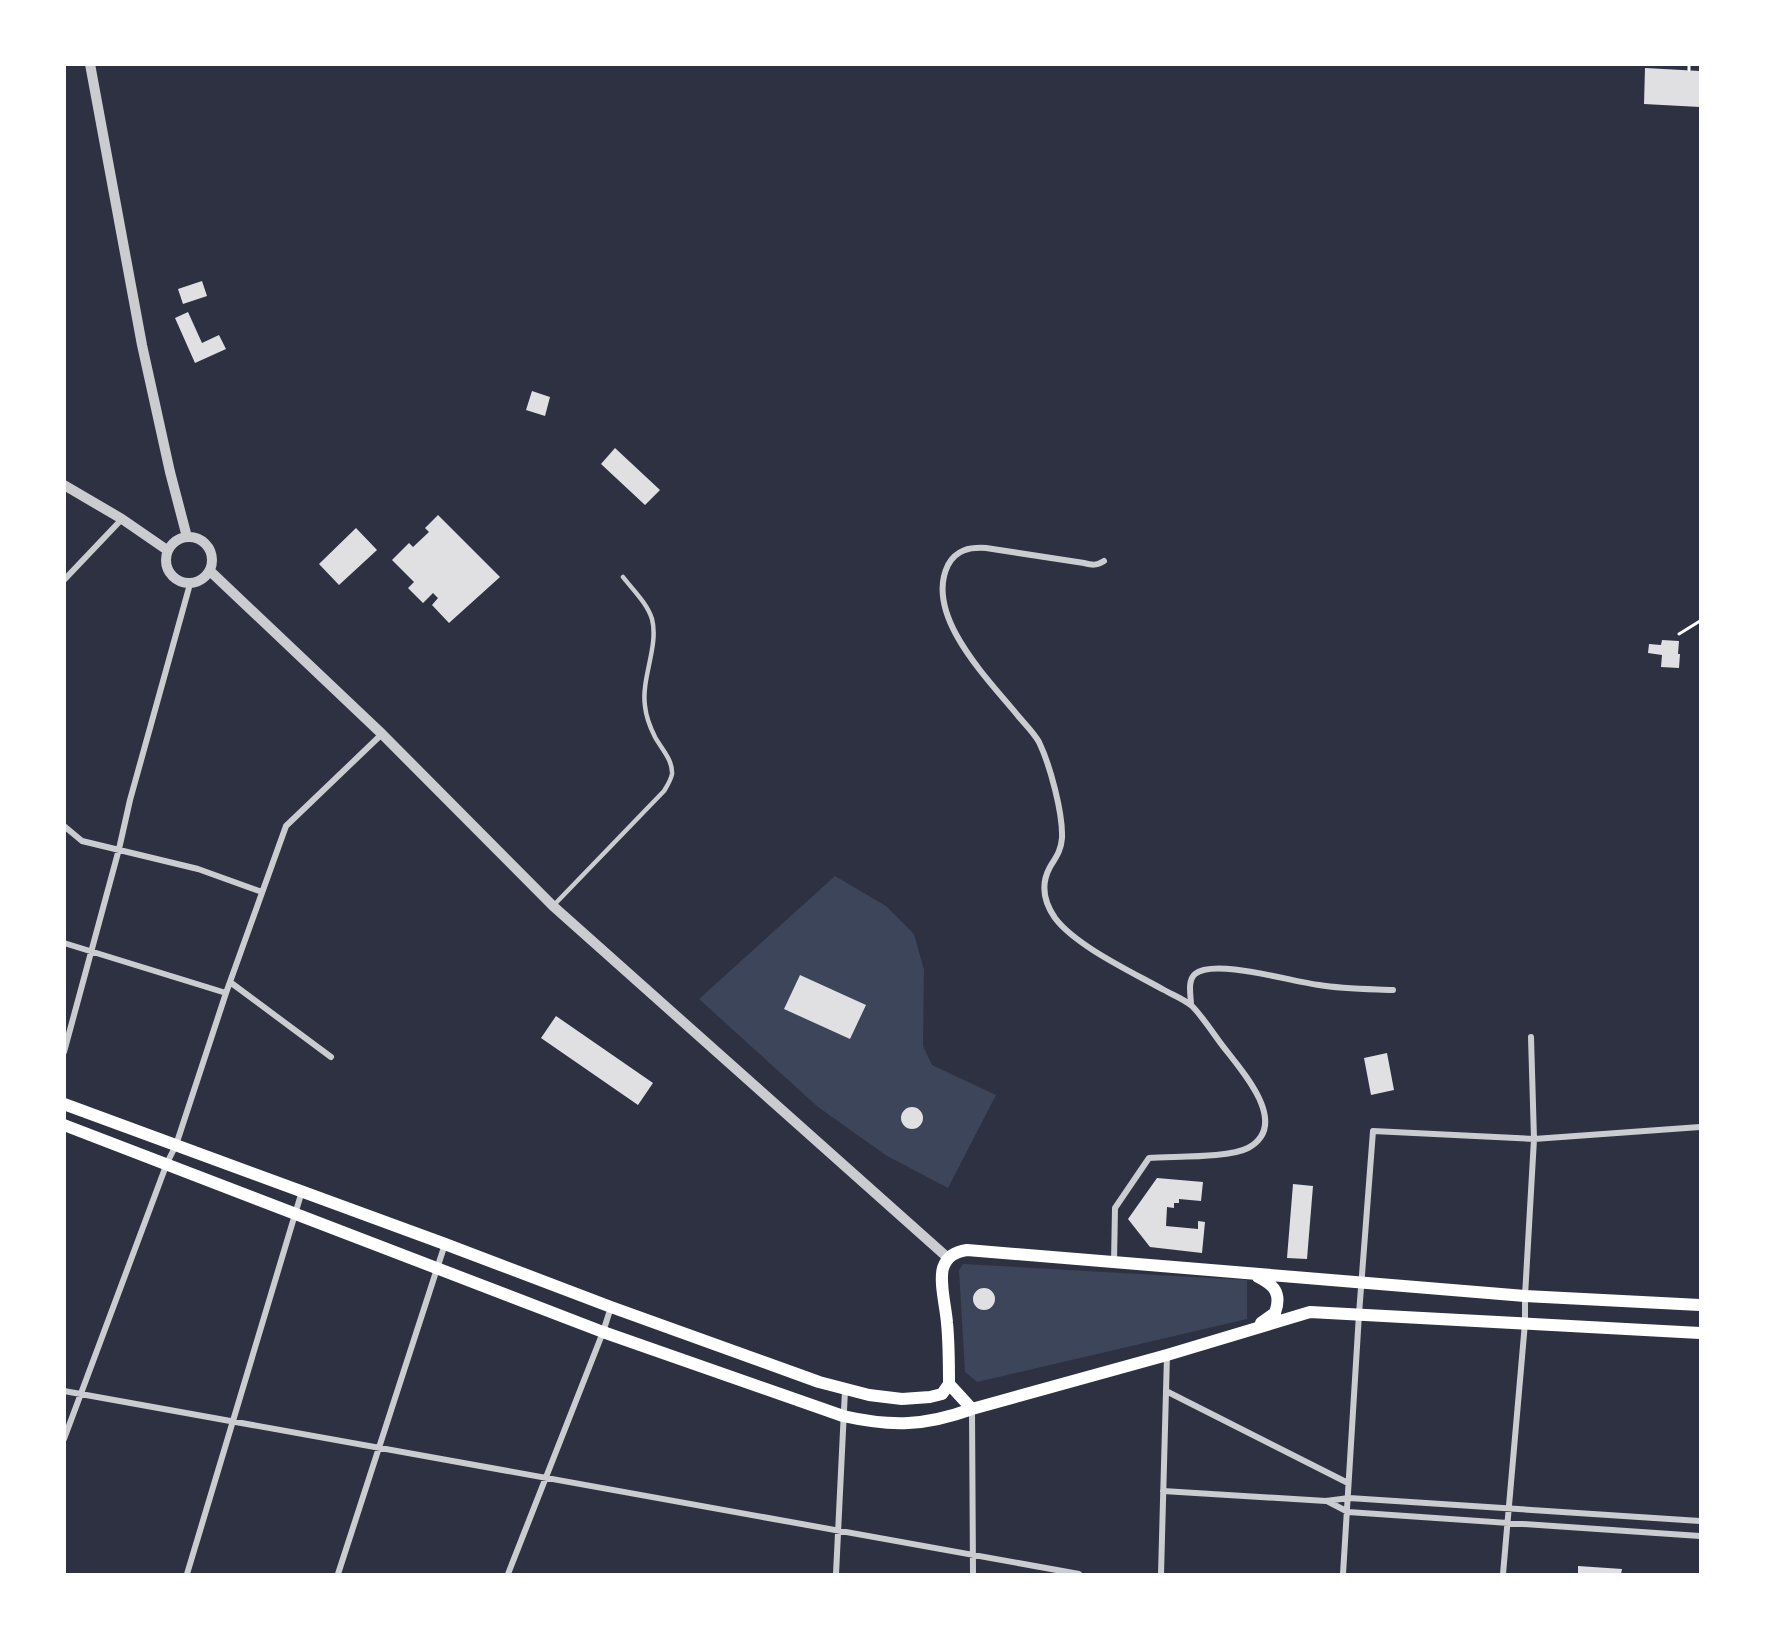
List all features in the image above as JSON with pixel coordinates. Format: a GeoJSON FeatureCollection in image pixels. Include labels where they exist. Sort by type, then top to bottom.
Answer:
{"type":"FeatureCollection","features":[{"type":"Feature","properties":{"kind":"main road"},"geometry":{"type":"LineString","coordinates":[[64,1104],[610,1307],[819,1382],[869,1395],[902,1399],[930,1397],[942,1394],[949,1384],[942,1270],[948,1258],[956,1252],[967,1250],[1525,1296],[1701,1305]]}},
{"type":"Feature","properties":{"kind":"main road"},"geometry":{"type":"LineString","coordinates":[[64,1125],[603,1332],[843,1416],[885,1424],[928,1422],[952,1417],[972,1409],[1167,1355],[1310,1312],[1701,1333]]}},
{"type":"Feature","properties":{"kind":"main road"},"geometry":{"type":"LineString","coordinates":[[1253,1274],[1274,1287],[1277,1299],[1275,1313],[1253,1329]]}},
{"type":"Feature","properties":{"kind":"main road"},"geometry":{"type":"LineString","coordinates":[[949,1384],[972,1409]]}},
{"type":"Feature","properties":{"kind":"street"},"geometry":{"type":"LineString","coordinates":[[90,64],[142,345],[187,537]]}},
{"type":"Feature","properties":{"kind":"street"},"geometry":{"type":"LineString","coordinates":[[64,485],[122,519],[167,550]]}},
{"type":"Feature","properties":{"kind":"street"},"geometry":{"type":"LineString","coordinates":[[64,579],[122,519]]}},
{"type":"Feature","properties":{"kind":"street"},"geometry":{"type":"LineString","coordinates":[[187,537],[195,538],[208,547],[212,563],[205,577],[190,584],[182,583],[169,573],[165,558],[172,544],[187,537]]}},
{"type":"Feature","properties":{"kind":"street"},"geometry":{"type":"LineString","coordinates":[[1104,561],[1093,566],[1084,562],[970,547],[952,558],[944,575],[942,597],[952,628],[978,667],[1038,740],[1048,767],[1062,824],[1062,840],[1059,855],[1050,867],[1044,889],[1045,902],[1056,919],[1084,945],[1191,1005],[1259,1094],[1265,1113],[1264,1129],[1258,1141],[1247,1149],[1229,1154],[1149,1158],[1116,1208],[1114,1263]]}},
{"type":"Feature","properties":{"kind":"street"},"geometry":{"type":"LineString","coordinates":[[210,571],[382,734],[553,906],[948,1258]]}},
{"type":"Feature","properties":{"kind":"street"},"geometry":{"type":"LineString","coordinates":[[64,1052],[190,584]]}},
{"type":"Feature","properties":{"kind":"street"},"geometry":{"type":"LineString","coordinates":[[64,1439],[167,1163],[176,1145],[226,993],[286,826],[382,734]]}},
{"type":"Feature","properties":{"kind":"street"},"geometry":{"type":"LineString","coordinates":[[64,826],[82,841],[198,869],[262,892]]}},
{"type":"Feature","properties":{"kind":"street"},"geometry":{"type":"LineString","coordinates":[[64,943],[226,993]]}},
{"type":"Feature","properties":{"kind":"street"},"geometry":{"type":"LineString","coordinates":[[1191,1005],[1192,977],[1204,969],[1234,969],[1319,985],[1393,990]]}},
{"type":"Feature","properties":{"kind":"street"},"geometry":{"type":"LineString","coordinates":[[230,982],[331,1057]]}},
{"type":"Feature","properties":{"kind":"street"},"geometry":{"type":"LineString","coordinates":[[1503,1575],[1525,1323],[1534,1140],[1531,1037]]}},
{"type":"Feature","properties":{"kind":"street"},"geometry":{"type":"LineString","coordinates":[[1343,1575],[1349,1498],[1347,1483],[1373,1131],[1534,1140],[1701,1127]]}},
{"type":"Feature","properties":{"kind":"street"},"geometry":{"type":"LineString","coordinates":[[188,1575],[303,1191]]}},
{"type":"Feature","properties":{"kind":"street"},"geometry":{"type":"LineString","coordinates":[[338,1575],[445,1244]]}},
{"type":"Feature","properties":{"kind":"street"},"geometry":{"type":"LineString","coordinates":[[508,1575],[603,1332],[610,1307]]}},
{"type":"Feature","properties":{"kind":"street"},"geometry":{"type":"LineString","coordinates":[[1161,1575],[1167,1355]]}},
{"type":"Feature","properties":{"kind":"street"},"geometry":{"type":"LineString","coordinates":[[836,1575],[846,1390]]}},
{"type":"Feature","properties":{"kind":"street"},"geometry":{"type":"LineString","coordinates":[[64,1391],[1078,1575]]}},
{"type":"Feature","properties":{"kind":"street"},"geometry":{"type":"LineString","coordinates":[[1166,1391],[1347,1483]]}},
{"type":"Feature","properties":{"kind":"street"},"geometry":{"type":"LineString","coordinates":[[972,1409],[973,1575]]}},
{"type":"Feature","properties":{"kind":"street"},"geometry":{"type":"LineString","coordinates":[[1163,1491],[1326,1501],[1349,1498],[1701,1521]]}},
{"type":"Feature","properties":{"kind":"street"},"geometry":{"type":"LineString","coordinates":[[1326,1501],[1348,1512],[1701,1536]]}},
{"type":"Feature","properties":{"kind":"lane"},"geometry":{"type":"LineString","coordinates":[[553,906],[664,791],[672,774],[668,757],[651,728],[645,705],[646,680],[653,636],[652,620],[645,606],[623,577]]}},
{"type":"Feature","properties":{"kind":"path"},"geometry":{"type":"LineString","coordinates":[[1689,64],[1689,70]]}},
{"type":"Feature","properties":{"kind":"path"},"geometry":{"type":"LineString","coordinates":[[1679,634],[1701,621]]}},
{"type":"Feature","properties":{"kind":"shaded area"},"geometry":{"type":"Polygon","coordinates":[[[835,876],[886,906],[914,934],[924,970],[923,1046],[932,1065],[996,1095],[948,1188],[887,1156],[818,1107],[699,999],[835,876]]]}},
{"type":"Feature","properties":{"kind":"shaded area"},"geometry":{"type":"Polygon","coordinates":[[[963,1264],[1247,1280],[1247,1319],[977,1382],[965,1372],[959,1270],[963,1264]]]}},
{"type":"Feature","properties":{"kind":"building"},"geometry":{"type":"Polygon","coordinates":[[[1645,68],[1700,71],[1700,107],[1644,104],[1645,68]]]}},
{"type":"Feature","properties":{"kind":"building"},"geometry":{"type":"Polygon","coordinates":[[[202,281],[207,296],[183,304],[178,289],[202,281]]]}},
{"type":"Feature","properties":{"kind":"building"},"geometry":{"type":"Polygon","coordinates":[[[188,312],[202,343],[219,335],[226,349],[195,363],[175,318],[188,312]]]}},
{"type":"Feature","properties":{"kind":"building"},"geometry":{"type":"Polygon","coordinates":[[[532,391],[550,397],[545,416],[526,410],[532,391]]]}},
{"type":"Feature","properties":{"kind":"building"},"geometry":{"type":"Polygon","coordinates":[[[615,448],[660,490],[645,505],[601,464],[615,448]]]}},
{"type":"Feature","properties":{"kind":"building"},"geometry":{"type":"Polygon","coordinates":[[[438,515],[500,577],[449,623],[432,605],[438,598],[433,593],[423,603],[408,588],[414,582],[392,560],[409,543],[413,547],[429,532],[425,528],[438,515]]]}},
{"type":"Feature","properties":{"kind":"building"},"geometry":{"type":"Polygon","coordinates":[[[356,528],[377,550],[339,585],[319,564],[356,528]]]}},
{"type":"Feature","properties":{"kind":"building"},"geometry":{"type":"Polygon","coordinates":[[[1662,640],[1679,641],[1679,668],[1661,667],[1662,655],[1648,653],[1649,644],[1661,645],[1662,640]]]}},
{"type":"Feature","properties":{"kind":"building"},"geometry":{"type":"Polygon","coordinates":[[[800,975],[866,1005],[850,1039],[784,1009],[800,975]]]}},
{"type":"Feature","properties":{"kind":"building"},"geometry":{"type":"Polygon","coordinates":[[[556,1016],[653,1083],[638,1105],[541,1038],[556,1016]]]}},
{"type":"Feature","properties":{"kind":"building"},"geometry":{"type":"Polygon","coordinates":[[[1387,1053],[1394,1090],[1371,1095],[1364,1058],[1387,1053]]]}},
{"type":"Feature","properties":{"kind":"building"},"geometry":{"type":"Polygon","coordinates":[[[912,1107],[920,1110],[923,1118],[920,1126],[912,1129],[904,1126],[901,1118],[904,1110],[912,1107]]]}},
{"type":"Feature","properties":{"kind":"building"},"geometry":{"type":"Polygon","coordinates":[[[1157,1178],[1203,1182],[1201,1201],[1179,1199],[1179,1203],[1174,1203],[1174,1208],[1167,1207],[1166,1226],[1198,1229],[1198,1221],[1205,1222],[1202,1253],[1150,1247],[1128,1219],[1157,1178]]]}},
{"type":"Feature","properties":{"kind":"building"},"geometry":{"type":"Polygon","coordinates":[[[1293,1184],[1313,1186],[1307,1259],[1287,1258],[1293,1184]]]}},
{"type":"Feature","properties":{"kind":"building"},"geometry":{"type":"Polygon","coordinates":[[[984,1288],[992,1291],[995,1299],[992,1307],[984,1310],[976,1307],[973,1299],[976,1291],[984,1288]]]}},
{"type":"Feature","properties":{"kind":"building"},"geometry":{"type":"Polygon","coordinates":[[[1578,1566],[1622,1569],[1621,1574],[1578,1574],[1578,1566]]]}}]}
